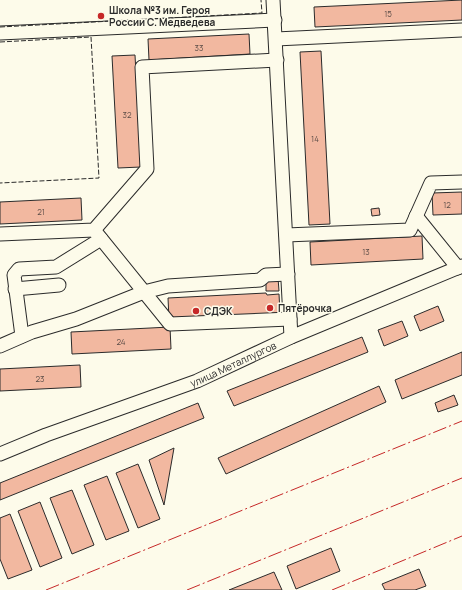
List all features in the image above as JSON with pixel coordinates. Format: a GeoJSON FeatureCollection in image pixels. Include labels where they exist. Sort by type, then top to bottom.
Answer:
{"type":"FeatureCollection","features":[{"type":"Feature","properties":{"kind":"street"},"geometry":{"type":"LineString","coordinates":[[274,0],[291,337]]}},
{"type":"Feature","properties":{"kind":"street"},"geometry":{"type":"LineString","coordinates":[[0,33],[274,20]]}},
{"type":"Feature","properties":{"kind":"street"},"geometry":{"type":"LineString","coordinates":[[276,39],[462,30]]}},
{"type":"Feature","properties":{"kind":"street"},"geometry":{"type":"LineString","coordinates":[[22,336],[15,289],[14,275],[16,270],[19,268],[56,267],[97,235],[147,169],[142,67],[277,60]]}},
{"type":"Feature","properties":{"kind":"street"},"geometry":{"type":"LineString","coordinates":[[286,235],[410,230],[431,184],[462,182]]}},
{"type":"Feature","properties":{"kind":"street"},"geometry":{"type":"LineString","coordinates":[[416,216],[460,267]]}},
{"type":"Feature","properties":{"kind":"street"},"geometry":{"type":"LineString","coordinates":[[0,234],[97,235],[170,324],[290,319]]}},
{"type":"Feature","properties":{"kind":"street","name":"улица Металлургов"},"geometry":{"type":"LineString","coordinates":[[0,454],[46,435],[197,381],[291,337],[460,267]]}},
{"type":"Feature","properties":{"kind":"street"},"geometry":{"type":"LineString","coordinates":[[0,346],[22,336],[76,319],[144,292],[168,286],[260,280],[266,275],[288,274]]}},
{"type":"Feature","properties":{"kind":"street"},"geometry":{"type":"LineString","coordinates":[[15,289],[59,285]]}},
{"type":"Feature","properties":{"kind":"building"},"geometry":{"type":"Polygon","coordinates":[[[462,0],[462,20],[315,27],[314,7],[462,0]]]}},
{"type":"Feature","properties":{"kind":"building"},"geometry":{"type":"Polygon","coordinates":[[[249,34],[250,54],[149,60],[148,39],[249,34]]]}},
{"type":"Feature","properties":{"kind":"building"},"geometry":{"type":"Polygon","coordinates":[[[321,51],[330,224],[309,225],[300,52],[321,51]]]}},
{"type":"Feature","properties":{"kind":"building"},"geometry":{"type":"Polygon","coordinates":[[[135,55],[141,167],[118,168],[112,56],[135,55]]]}},
{"type":"Feature","properties":{"kind":"building"},"geometry":{"type":"Polygon","coordinates":[[[462,192],[462,214],[433,215],[432,193],[462,192]]]}},
{"type":"Feature","properties":{"kind":"building"},"geometry":{"type":"Polygon","coordinates":[[[81,198],[82,220],[0,224],[0,202],[81,198]]]}},
{"type":"Feature","properties":{"kind":"building"},"geometry":{"type":"Polygon","coordinates":[[[379,208],[380,215],[372,216],[371,209],[379,208]]]}},
{"type":"Feature","properties":{"kind":"building"},"geometry":{"type":"Polygon","coordinates":[[[422,236],[423,259],[311,265],[310,242],[422,236]]]}},
{"type":"Feature","properties":{"kind":"building"},"geometry":{"type":"Polygon","coordinates":[[[266,278],[278,278],[279,291],[266,291],[266,278]]]}},
{"type":"Feature","properties":{"kind":"building"},"geometry":{"type":"Polygon","coordinates":[[[266,293],[267,295],[279,294],[280,313],[169,319],[168,298],[266,293]]]}},
{"type":"Feature","properties":{"kind":"building"},"geometry":{"type":"Polygon","coordinates":[[[438,306],[444,321],[420,331],[414,316],[438,306]]]}},
{"type":"Feature","properties":{"kind":"building"},"geometry":{"type":"Polygon","coordinates":[[[402,321],[408,336],[384,346],[378,330],[402,321]]]}},
{"type":"Feature","properties":{"kind":"building"},"geometry":{"type":"Polygon","coordinates":[[[170,327],[171,349],[72,354],[71,332],[170,327]]]}},
{"type":"Feature","properties":{"kind":"building"},"geometry":{"type":"Polygon","coordinates":[[[362,337],[368,352],[234,406],[227,391],[362,337]]]}},
{"type":"Feature","properties":{"kind":"building"},"geometry":{"type":"Polygon","coordinates":[[[462,352],[462,375],[402,399],[395,380],[462,352]]]}},
{"type":"Feature","properties":{"kind":"building"},"geometry":{"type":"Polygon","coordinates":[[[80,365],[81,387],[0,391],[0,369],[80,365]]]}},
{"type":"Feature","properties":{"kind":"building"},"geometry":{"type":"Polygon","coordinates":[[[379,386],[386,402],[226,474],[218,458],[379,386]]]}},
{"type":"Feature","properties":{"kind":"building"},"geometry":{"type":"Polygon","coordinates":[[[454,395],[458,405],[438,412],[435,403],[454,395]]]}},
{"type":"Feature","properties":{"kind":"building"},"geometry":{"type":"Polygon","coordinates":[[[198,403],[204,418],[0,500],[0,483],[198,403]]]}},
{"type":"Feature","properties":{"kind":"building"},"geometry":{"type":"Polygon","coordinates":[[[174,448],[164,505],[149,460],[174,448]]]}},
{"type":"Feature","properties":{"kind":"building"},"geometry":{"type":"Polygon","coordinates":[[[138,464],[160,519],[138,528],[116,473],[138,464]]]}},
{"type":"Feature","properties":{"kind":"building"},"geometry":{"type":"Polygon","coordinates":[[[107,476],[129,531],[106,540],[84,485],[107,476]]]}},
{"type":"Feature","properties":{"kind":"building"},"geometry":{"type":"Polygon","coordinates":[[[72,490],[94,545],[72,554],[50,498],[72,490]]]}},
{"type":"Feature","properties":{"kind":"building"},"geometry":{"type":"Polygon","coordinates":[[[40,502],[62,558],[40,567],[18,511],[40,502]]]}},
{"type":"Feature","properties":{"kind":"building"},"geometry":{"type":"Polygon","coordinates":[[[10,514],[32,570],[8,579],[0,559],[0,518],[10,514]]]}},
{"type":"Feature","properties":{"kind":"building"},"geometry":{"type":"Polygon","coordinates":[[[331,548],[340,571],[296,589],[287,566],[331,548]]]}},
{"type":"Feature","properties":{"kind":"building"},"geometry":{"type":"Polygon","coordinates":[[[419,569],[426,586],[415,590],[385,590],[382,584],[419,569]]]}},
{"type":"Feature","properties":{"kind":"building"},"geometry":{"type":"Polygon","coordinates":[[[274,572],[282,590],[229,590],[274,572]]]}},
{"type":"Feature","properties":{"kind":"fence"},"geometry":{"type":"LineString","coordinates":[[0,27],[262,13],[261,0]]}},
{"type":"Feature","properties":{"kind":"fence"},"geometry":{"type":"LineString","coordinates":[[0,42],[91,37],[99,178],[0,183]]}},
{"type":"Feature","properties":{"kind":"power"},"geometry":{"type":"LineString","coordinates":[[46,590],[462,421]]}},
{"type":"Feature","properties":{"kind":"power"},"geometry":{"type":"LineString","coordinates":[[187,590],[462,478]]}},
{"type":"Feature","properties":{"kind":"power"},"geometry":{"type":"LineString","coordinates":[[332,590],[462,536]]}},
{"type":"Feature","properties":{"kind":"place","name":"Школа №3 им. Героя России С. Медведева"},"geometry":{"type":"Point","coordinates":[101,16]}},
{"type":"Feature","properties":{"kind":"place","name":"Пятёрочка"},"geometry":{"type":"Point","coordinates":[270,308]}},
{"type":"Feature","properties":{"kind":"place","name":"СДЭК"},"geometry":{"type":"Point","coordinates":[196,311]}}]}
